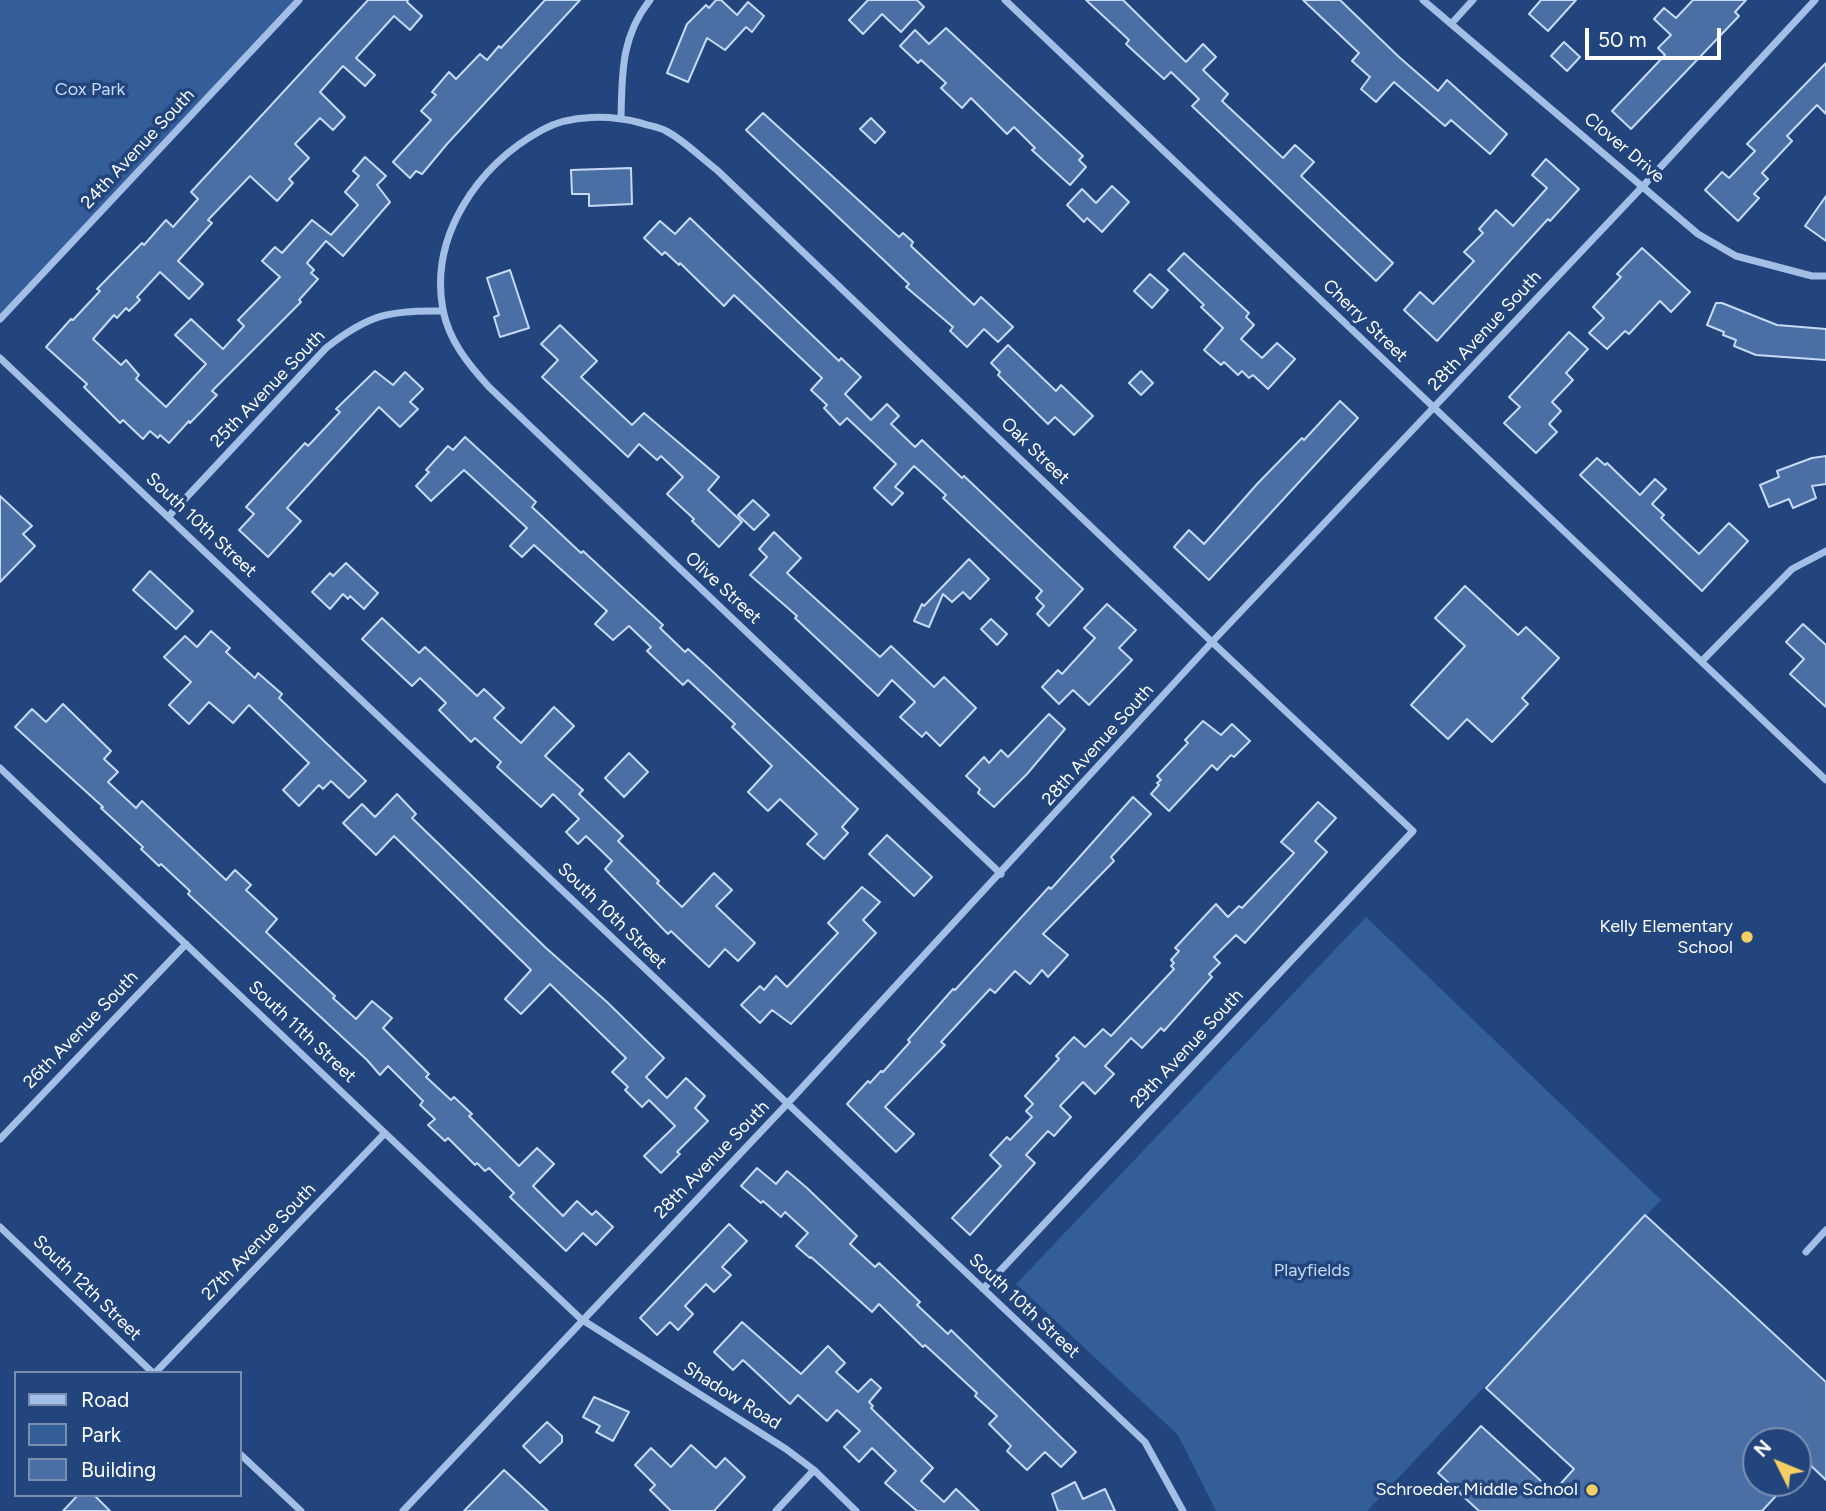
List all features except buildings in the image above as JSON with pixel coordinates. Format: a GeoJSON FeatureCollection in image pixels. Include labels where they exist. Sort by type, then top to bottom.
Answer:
{"type":"FeatureCollection","features":[{"type":"Feature","properties":{"kind":"street","name":"24th Avenue South"},"geometry":{"type":"LineString","coordinates":[[0,319],[299,0]]}},
{"type":"Feature","properties":{"kind":"street"},"geometry":{"type":"LineString","coordinates":[[443,311],[440,276],[445,245],[457,213],[480,182],[507,154],[543,129],[578,119],[621,118],[622,63],[640,13],[650,0]]}},
{"type":"Feature","properties":{"kind":"street","name":"Cherry Street"},"geometry":{"type":"LineString","coordinates":[[1005,0],[1826,780]]}},
{"type":"Feature","properties":{"kind":"street","name":"Clover Drive"},"geometry":{"type":"LineString","coordinates":[[1423,0],[1644,185],[1698,234],[1736,256],[1812,276],[1826,276]]}},
{"type":"Feature","properties":{"kind":"street"},"geometry":{"type":"LineString","coordinates":[[1451,24],[1473,0]]}},
{"type":"Feature","properties":{"kind":"street","name":"28th Avenue South"},"geometry":{"type":"LineString","coordinates":[[404,1511],[787,1104],[1212,642],[1815,0]]}},
{"type":"Feature","properties":{"kind":"street","name":"Oak Street"},"geometry":{"type":"LineString","coordinates":[[621,118],[666,131],[717,170],[1413,831]]}},
{"type":"Feature","properties":{"kind":"street","name":"25th Avenue South"},"geometry":{"type":"LineString","coordinates":[[169,516],[326,348],[350,329],[370,319],[404,310],[443,311]]}},
{"type":"Feature","properties":{"kind":"street","name":"Olive Street"},"geometry":{"type":"LineString","coordinates":[[443,311],[464,359],[489,387],[1001,873]]}},
{"type":"Feature","properties":{"kind":"street","name":"South 10th Street"},"geometry":{"type":"LineString","coordinates":[[0,358],[1145,1442],[1184,1511]]}},
{"type":"Feature","properties":{"kind":"street"},"geometry":{"type":"LineString","coordinates":[[1702,661],[1792,569],[1826,551]]}},
{"type":"Feature","properties":{"kind":"street","name":"South 11th Street"},"geometry":{"type":"LineString","coordinates":[[0,768],[581,1320]]}},
{"type":"Feature","properties":{"kind":"street","name":"29th Avenue South"},"geometry":{"type":"LineString","coordinates":[[983,1289],[1413,831]]}},
{"type":"Feature","properties":{"kind":"street","name":"26th Avenue South"},"geometry":{"type":"LineString","coordinates":[[0,1139],[186,944]]}},
{"type":"Feature","properties":{"kind":"street","name":"27th Avenue South"},"geometry":{"type":"LineString","coordinates":[[156,1371],[385,1133]]}},
{"type":"Feature","properties":{"kind":"street","name":"South 12th Street"},"geometry":{"type":"LineString","coordinates":[[0,1227],[152,1371]]}},
{"type":"Feature","properties":{"kind":"street"},"geometry":{"type":"LineString","coordinates":[[1806,1252],[1826,1230]]}},
{"type":"Feature","properties":{"kind":"street","name":"Shadow Road"},"geometry":{"type":"LineString","coordinates":[[581,1320],[786,1449],[814,1470],[856,1511]]}},
{"type":"Feature","properties":{"kind":"street"},"geometry":{"type":"LineString","coordinates":[[242,1456],[301,1511]]}},
{"type":"Feature","properties":{"kind":"street"},"geometry":{"type":"LineString","coordinates":[[776,1511],[814,1470]]}},
{"type":"Feature","properties":{"kind":"green space","name":"Cox Park"},"geometry":{"type":"Polygon","coordinates":[[[0,0],[299,0],[0,319],[0,0]]]}},
{"type":"Feature","properties":{"kind":"green space","name":"Playfields"},"geometry":{"type":"Polygon","coordinates":[[[1366,917],[1661,1200],[1367,1511],[1216,1511],[1178,1435],[1016,1284],[1366,917]]]}},
{"type":"Feature","properties":{"kind":"place","name":"Kelly Elementary School"},"geometry":{"type":"Point","coordinates":[1747,937]}},
{"type":"Feature","properties":{"kind":"place","name":"Schroeder Middle School"},"geometry":{"type":"Point","coordinates":[1592,1490]}}]}
